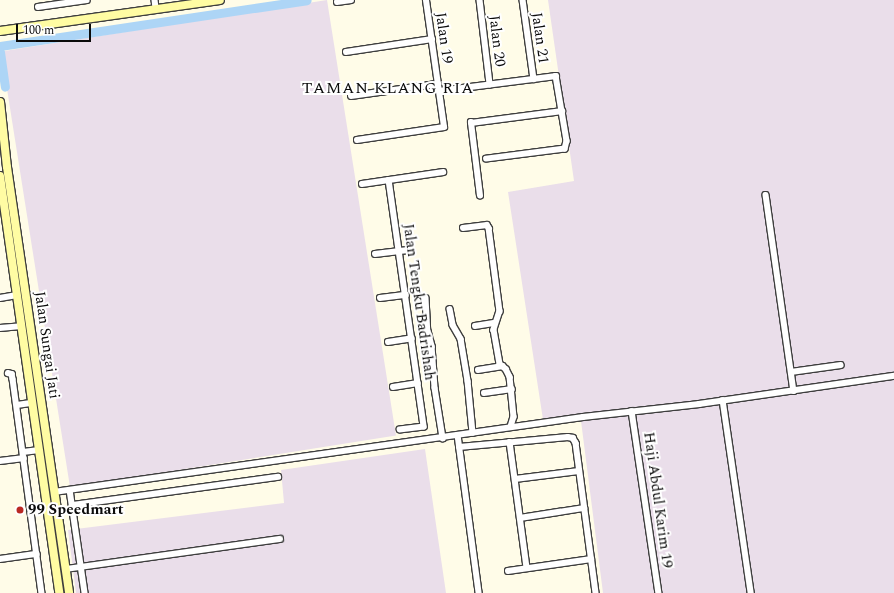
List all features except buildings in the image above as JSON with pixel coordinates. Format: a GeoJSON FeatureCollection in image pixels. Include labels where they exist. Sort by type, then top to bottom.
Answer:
{"type":"FeatureCollection","features":[{"type":"Feature","properties":{"kind":"main road"},"geometry":{"type":"LineString","coordinates":[[0,31],[155,4],[220,0]]}},
{"type":"Feature","properties":{"kind":"main road"},"geometry":{"type":"LineString","coordinates":[[0,25],[10,29]]}},
{"type":"Feature","properties":{"kind":"main road"},"geometry":{"type":"LineString","coordinates":[[0,38],[10,29]]}},
{"type":"Feature","properties":{"kind":"main road","name":"Jalan Sungai Jati"},"geometry":{"type":"LineString","coordinates":[[0,102],[7,167],[69,593]]}},
{"type":"Feature","properties":{"kind":"main road","name":"Jalan Sungai Jati"},"geometry":{"type":"LineString","coordinates":[[0,178],[59,593]]}},
{"type":"Feature","properties":{"kind":"street"},"geometry":{"type":"LineString","coordinates":[[38,7],[87,0]]}},
{"type":"Feature","properties":{"kind":"street"},"geometry":{"type":"LineString","coordinates":[[337,2],[352,0]]}},
{"type":"Feature","properties":{"kind":"street","name":"Jalan 19"},"geometry":{"type":"LineString","coordinates":[[357,140],[444,127],[426,0]]}},
{"type":"Feature","properties":{"kind":"street","name":"Jalan 20"},"geometry":{"type":"LineString","coordinates":[[480,0],[490,84]]}},
{"type":"Feature","properties":{"kind":"street","name":"Jalan 21"},"geometry":{"type":"LineString","coordinates":[[523,0],[534,79]]}},
{"type":"Feature","properties":{"kind":"street"},"geometry":{"type":"LineString","coordinates":[[346,52],[432,39]]}},
{"type":"Feature","properties":{"kind":"street"},"geometry":{"type":"LineString","coordinates":[[439,91],[556,76],[567,141],[565,149],[487,159]]}},
{"type":"Feature","properties":{"kind":"street"},"geometry":{"type":"LineString","coordinates":[[351,96],[438,84]]}},
{"type":"Feature","properties":{"kind":"street"},"geometry":{"type":"LineString","coordinates":[[480,196],[471,123],[562,111]]}},
{"type":"Feature","properties":{"kind":"street"},"geometry":{"type":"LineString","coordinates":[[362,184],[443,172]]}},
{"type":"Feature","properties":{"kind":"street","name":"Jalan Tengku Badrishah"},"geometry":{"type":"LineString","coordinates":[[389,180],[424,427],[400,430]]}},
{"type":"Feature","properties":{"kind":"street"},"geometry":{"type":"LineString","coordinates":[[766,195],[794,391]]}},
{"type":"Feature","properties":{"kind":"street"},"geometry":{"type":"LineString","coordinates":[[462,228],[482,225],[486,225],[489,228],[500,311],[494,330],[500,364],[510,377],[514,417],[511,428]]}},
{"type":"Feature","properties":{"kind":"street"},"geometry":{"type":"LineString","coordinates":[[375,254],[410,250]]}},
{"type":"Feature","properties":{"kind":"street"},"geometry":{"type":"LineString","coordinates":[[0,298],[17,295]]}},
{"type":"Feature","properties":{"kind":"street"},"geometry":{"type":"LineString","coordinates":[[380,298],[406,295]]}},
{"type":"Feature","properties":{"kind":"street"},"geometry":{"type":"LineString","coordinates":[[426,298],[428,331],[432,346],[435,388],[443,438]]}},
{"type":"Feature","properties":{"kind":"street"},"geometry":{"type":"LineString","coordinates":[[450,309],[453,325],[461,339],[468,381],[473,433]]}},
{"type":"Feature","properties":{"kind":"street"},"geometry":{"type":"LineString","coordinates":[[475,326],[495,323]]}},
{"type":"Feature","properties":{"kind":"street"},"geometry":{"type":"LineString","coordinates":[[0,328],[21,326]]}},
{"type":"Feature","properties":{"kind":"street"},"geometry":{"type":"LineString","coordinates":[[388,342],[412,338]]}},
{"type":"Feature","properties":{"kind":"street"},"geometry":{"type":"LineString","coordinates":[[791,372],[841,365]]}},
{"type":"Feature","properties":{"kind":"street"},"geometry":{"type":"LineString","coordinates":[[478,370],[503,366]]}},
{"type":"Feature","properties":{"kind":"street"},"geometry":{"type":"LineString","coordinates":[[8,373],[12,374],[14,379],[42,593]]}},
{"type":"Feature","properties":{"kind":"street"},"geometry":{"type":"LineString","coordinates":[[54,492],[894,376]]}},
{"type":"Feature","properties":{"kind":"street"},"geometry":{"type":"LineString","coordinates":[[393,387],[418,382]]}},
{"type":"Feature","properties":{"kind":"street"},"geometry":{"type":"LineString","coordinates":[[484,393],[512,389]]}},
{"type":"Feature","properties":{"kind":"street"},"geometry":{"type":"LineString","coordinates":[[723,400],[751,593]]}},
{"type":"Feature","properties":{"kind":"street"},"geometry":{"type":"LineString","coordinates":[[17,405],[32,403]]}},
{"type":"Feature","properties":{"kind":"street","name":"Haji Abdul Karim 19"},"geometry":{"type":"LineString","coordinates":[[632,411],[659,593]]}},
{"type":"Feature","properties":{"kind":"street"},"geometry":{"type":"LineString","coordinates":[[458,435],[479,593]]}},
{"type":"Feature","properties":{"kind":"street"},"geometry":{"type":"LineString","coordinates":[[459,448],[510,442],[568,437],[574,438],[576,443],[596,593]]}},
{"type":"Feature","properties":{"kind":"street"},"geometry":{"type":"LineString","coordinates":[[510,442],[527,568]]}},
{"type":"Feature","properties":{"kind":"street"},"geometry":{"type":"LineString","coordinates":[[0,462],[39,450]]}},
{"type":"Feature","properties":{"kind":"street"},"geometry":{"type":"LineString","coordinates":[[515,479],[579,471]]}},
{"type":"Feature","properties":{"kind":"street"},"geometry":{"type":"LineString","coordinates":[[73,505],[278,477]]}},
{"type":"Feature","properties":{"kind":"street"},"geometry":{"type":"LineString","coordinates":[[70,490],[85,593]]}},
{"type":"Feature","properties":{"kind":"street"},"geometry":{"type":"LineString","coordinates":[[520,518],[584,508]]}},
{"type":"Feature","properties":{"kind":"street"},"geometry":{"type":"LineString","coordinates":[[66,569],[280,539]]}},
{"type":"Feature","properties":{"kind":"street"},"geometry":{"type":"LineString","coordinates":[[0,559],[36,554]]}},
{"type":"Feature","properties":{"kind":"street"},"geometry":{"type":"LineString","coordinates":[[508,571],[591,559]]}},
{"type":"Feature","properties":{"kind":"shaded area"},"geometry":{"type":"Polygon","coordinates":[[[327,0],[396,436],[70,487],[1,52],[327,0]]]}},
{"type":"Feature","properties":{"kind":"shaded area"},"geometry":{"type":"Polygon","coordinates":[[[548,0],[894,0],[894,593],[603,593],[581,421],[544,426],[508,192],[574,181],[548,0]]]}},
{"type":"Feature","properties":{"kind":"shaded area"},"geometry":{"type":"Polygon","coordinates":[[[425,449],[446,593],[76,593],[68,530],[284,503],[281,470],[425,449]]]}},
{"type":"Feature","properties":{"kind":"waterway"},"geometry":{"type":"LineString","coordinates":[[0,46],[307,0]]}},
{"type":"Feature","properties":{"kind":"waterway"},"geometry":{"type":"LineString","coordinates":[[0,52],[5,87]]}},
{"type":"Feature","properties":{"kind":"place","name":"99 Speedmart"},"geometry":{"type":"Point","coordinates":[20,510]}},
{"type":"Feature","properties":{"kind":"district","name":"TAMAN KLANG RIA"},"geometry":{"type":"Point","coordinates":[388,88]}}]}
